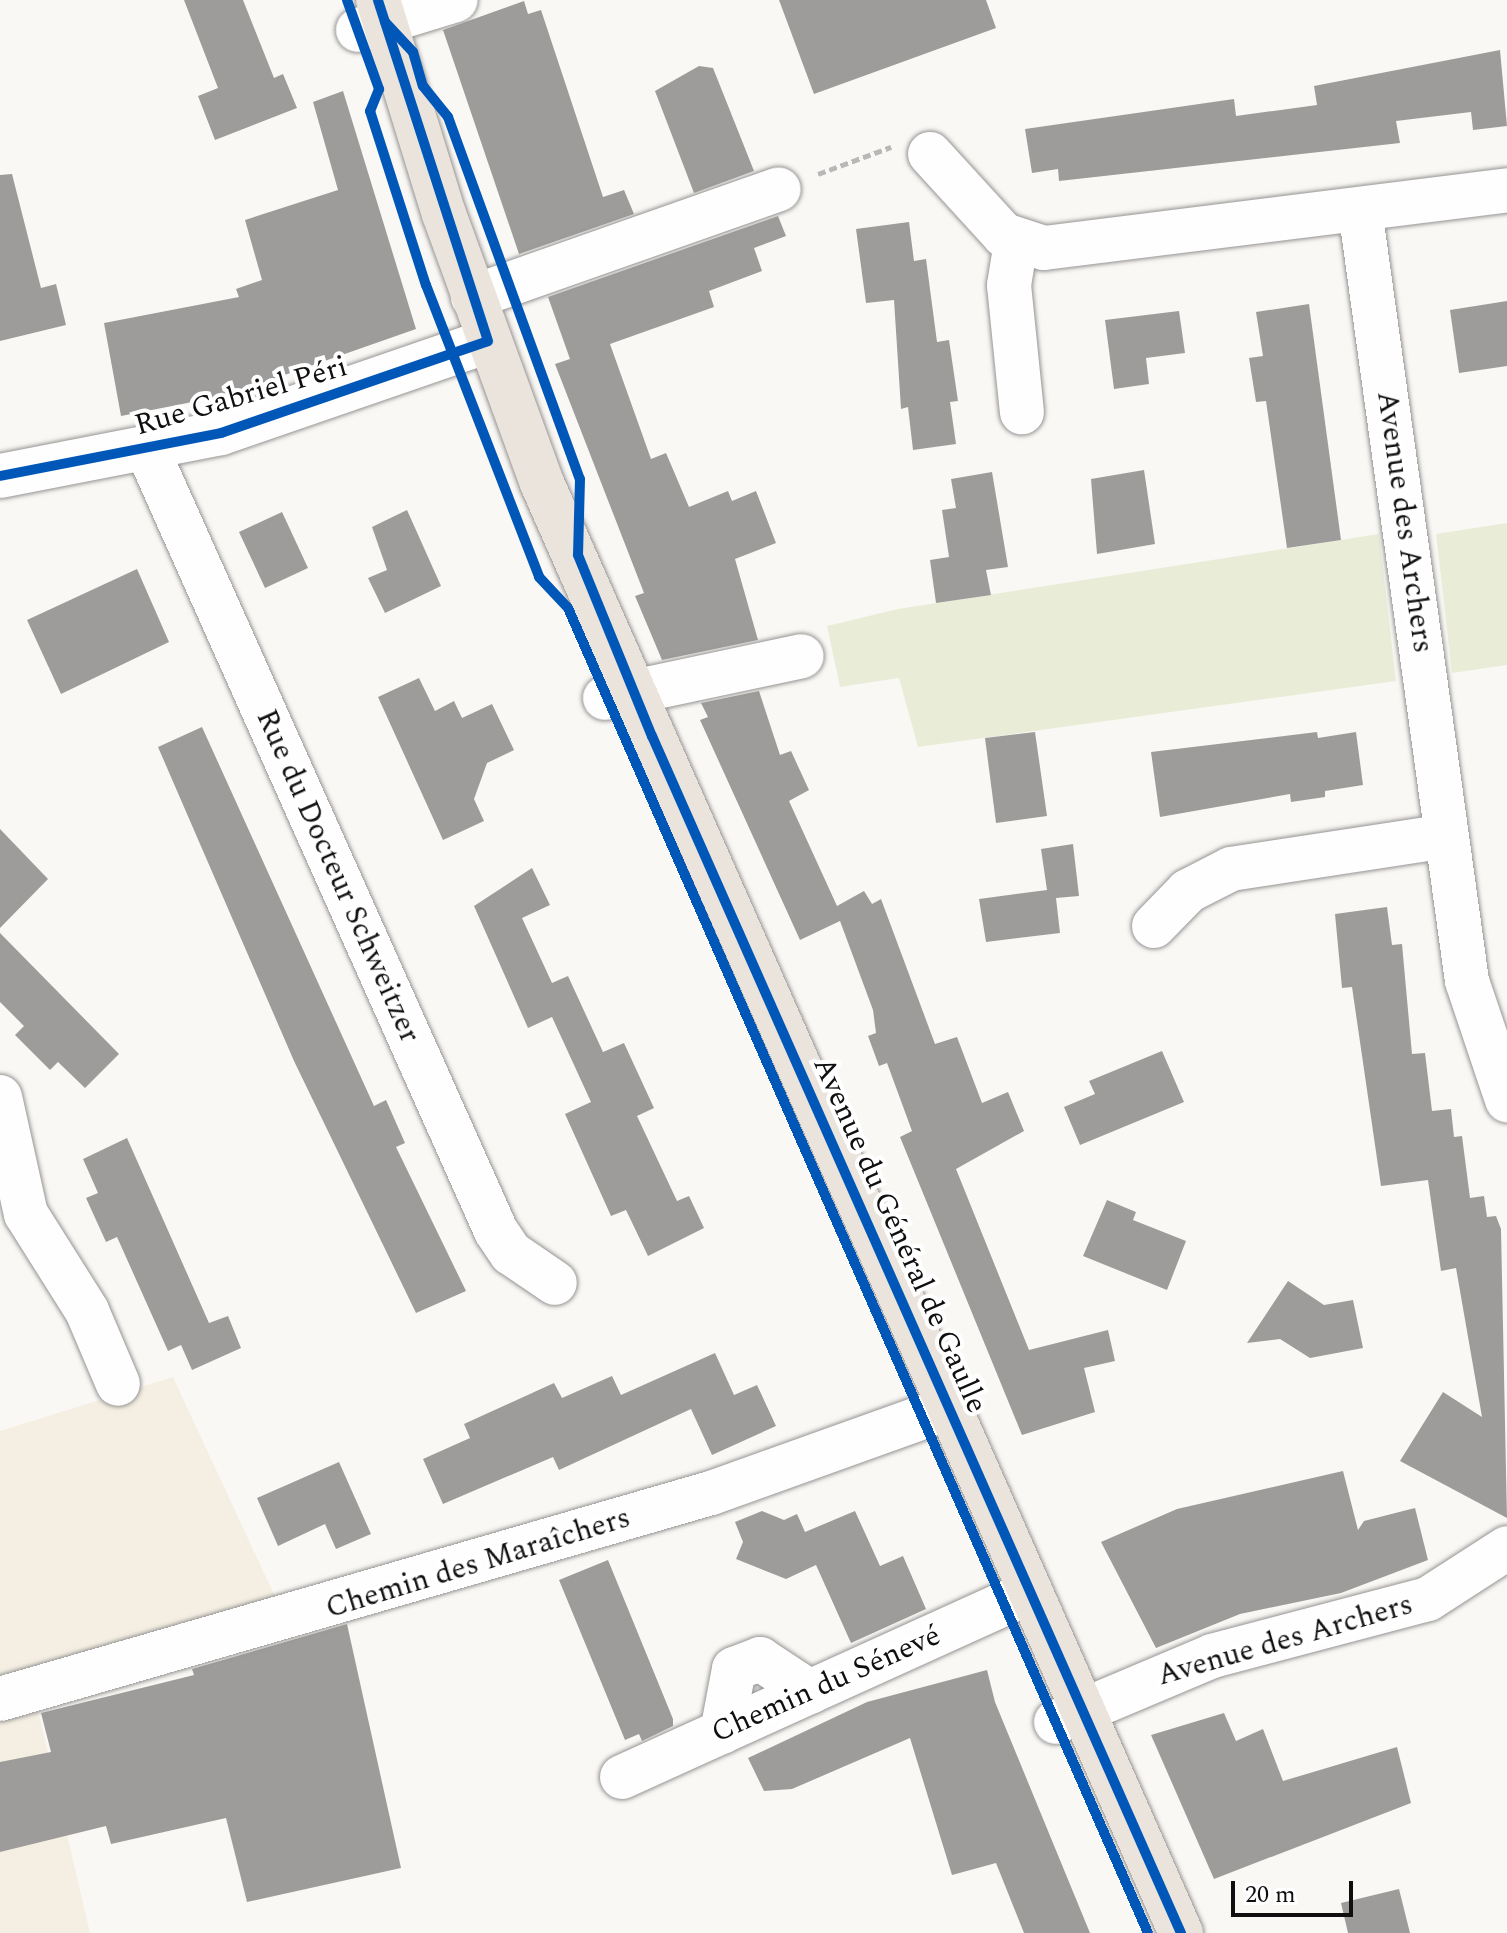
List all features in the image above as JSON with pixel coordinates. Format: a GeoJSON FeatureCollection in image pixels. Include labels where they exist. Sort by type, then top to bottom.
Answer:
{"type":"FeatureCollection","features":[{"type":"Feature","properties":{"kind":"main road","name":"Avenue du Général de Gaulle"},"geometry":{"type":"LineString","coordinates":[[367,13],[620,696],[1069,1716],[1181,1933]]}},
{"type":"Feature","properties":{"kind":"main road","name":"Avenue du Général de Gaulle"},"geometry":{"type":"LineString","coordinates":[[1069,1716],[1148,1933]]}},
{"type":"Feature","properties":{"kind":"street"},"geometry":{"type":"LineString","coordinates":[[367,13],[456,0]]}},
{"type":"Feature","properties":{"kind":"street"},"geometry":{"type":"LineString","coordinates":[[930,154],[1016,242],[1059,248],[1507,190]]}},
{"type":"Feature","properties":{"kind":"street"},"geometry":{"type":"LineString","coordinates":[[473,297],[779,189]]}},
{"type":"Feature","properties":{"kind":"street","name":"Avenue des Archers"},"geometry":{"type":"LineString","coordinates":[[1360,209],[1467,981],[1507,1100]]}},
{"type":"Feature","properties":{"kind":"street"},"geometry":{"type":"LineString","coordinates":[[1016,242],[1009,285],[1022,412]]}},
{"type":"Feature","properties":{"kind":"street","name":"Rue Gabriel Péri"},"geometry":{"type":"LineString","coordinates":[[0,476],[147,449],[317,404],[488,341]]}},
{"type":"Feature","properties":{"kind":"street","name":"Rue du Docteur Schweitzer"},"geometry":{"type":"LineString","coordinates":[[147,449],[496,1231],[511,1253],[555,1283]]}},
{"type":"Feature","properties":{"kind":"street"},"geometry":{"type":"LineString","coordinates":[[620,696],[802,656]]}},
{"type":"Feature","properties":{"kind":"street"},"geometry":{"type":"LineString","coordinates":[[1154,926],[1188,891],[1231,869],[1446,836]]}},
{"type":"Feature","properties":{"kind":"street"},"geometry":{"type":"LineString","coordinates":[[0,1097],[26,1214],[87,1311],[118,1384]]}},
{"type":"Feature","properties":{"kind":"street","name":"Chemin des Maraîchers"},"geometry":{"type":"LineString","coordinates":[[0,1699],[490,1561],[937,1413]]}},
{"type":"Feature","properties":{"kind":"street","name":"Avenue des Archers"},"geometry":{"type":"LineString","coordinates":[[1069,1716],[1212,1656],[1428,1599],[1507,1548]]}},
{"type":"Feature","properties":{"kind":"street","name":"Chemin du Sénevé"},"geometry":{"type":"LineString","coordinates":[[622,1777],[1017,1598]]}},
{"type":"Feature","properties":{"kind":"path"},"geometry":{"type":"LineString","coordinates":[[779,189],[911,139],[930,154]]}},
{"type":"Feature","properties":{"kind":"shaded area"},"geometry":{"type":"Polygon","coordinates":[[[173,1377],[278,1603],[35,1697],[90,1933],[0,1933],[0,1431],[173,1377]]]}},
{"type":"Feature","properties":{"kind":"green space"},"geometry":{"type":"Polygon","coordinates":[[[1507,523],[1507,665],[1452,673],[1436,534],[1507,523]]]}},
{"type":"Feature","properties":{"kind":"green space"},"geometry":{"type":"Polygon","coordinates":[[[1379,534],[1396,681],[918,747],[899,678],[840,687],[827,626],[898,609],[1379,534]]]}},
{"type":"Feature","properties":{"kind":"building"},"geometry":{"type":"Polygon","coordinates":[[[184,0],[243,0],[274,78],[283,74],[297,108],[215,140],[198,96],[218,88],[184,0]]]}},
{"type":"Feature","properties":{"kind":"building"},"geometry":{"type":"Polygon","coordinates":[[[779,0],[986,0],[996,28],[814,94],[779,0]]]}},
{"type":"Feature","properties":{"kind":"building"},"geometry":{"type":"Polygon","coordinates":[[[524,1],[528,14],[541,10],[603,197],[624,190],[634,214],[519,254],[443,30],[524,1]]]}},
{"type":"Feature","properties":{"kind":"building"},"geometry":{"type":"Polygon","coordinates":[[[1500,50],[1507,126],[1473,130],[1471,112],[1396,121],[1400,143],[1059,181],[1058,169],[1032,173],[1025,129],[1234,99],[1236,116],[1317,105],[1314,86],[1500,50]]]}},
{"type":"Feature","properties":{"kind":"building"},"geometry":{"type":"Polygon","coordinates":[[[699,66],[713,68],[754,171],[694,193],[655,91],[699,66]]]}},
{"type":"Feature","properties":{"kind":"building"},"geometry":{"type":"Polygon","coordinates":[[[343,91],[416,329],[228,395],[121,416],[104,323],[239,297],[236,289],[262,280],[245,220],[338,190],[313,102],[343,91]]]}},
{"type":"Feature","properties":{"kind":"building"},"geometry":{"type":"Polygon","coordinates":[[[12,174],[41,288],[56,284],[66,325],[0,341],[0,175],[12,174]]]}},
{"type":"Feature","properties":{"kind":"building"},"geometry":{"type":"Polygon","coordinates":[[[778,216],[786,236],[754,248],[762,271],[709,291],[714,307],[610,344],[651,459],[666,453],[689,507],[728,491],[732,501],[756,491],[776,543],[735,559],[758,640],[662,660],[635,596],[644,593],[555,364],[570,359],[548,297],[778,216]]]}},
{"type":"Feature","properties":{"kind":"building"},"geometry":{"type":"Polygon","coordinates":[[[909,222],[914,261],[926,259],[937,342],[949,340],[958,401],[950,402],[956,444],[913,450],[908,407],[901,409],[894,300],[866,303],[856,229],[909,222]]]}},
{"type":"Feature","properties":{"kind":"building"},"geometry":{"type":"Polygon","coordinates":[[[1507,301],[1507,366],[1459,373],[1450,310],[1507,301]]]}},
{"type":"Feature","properties":{"kind":"building"},"geometry":{"type":"Polygon","coordinates":[[[1309,304],[1341,540],[1287,548],[1266,401],[1256,402],[1249,358],[1263,356],[1256,312],[1309,304]]]}},
{"type":"Feature","properties":{"kind":"building"},"geometry":{"type":"Polygon","coordinates":[[[1179,311],[1185,353],[1146,358],[1149,384],[1114,389],[1105,320],[1179,311]]]}},
{"type":"Feature","properties":{"kind":"building"},"geometry":{"type":"Polygon","coordinates":[[[1144,470],[1155,544],[1097,554],[1091,479],[1144,470]]]}},
{"type":"Feature","properties":{"kind":"building"},"geometry":{"type":"Polygon","coordinates":[[[992,472],[1008,567],[986,570],[991,595],[936,603],[930,560],[949,557],[942,510],[956,508],[951,479],[992,472]]]}},
{"type":"Feature","properties":{"kind":"building"},"geometry":{"type":"Polygon","coordinates":[[[407,510],[441,586],[385,613],[368,578],[387,570],[372,527],[407,510]]]}},
{"type":"Feature","properties":{"kind":"building"},"geometry":{"type":"Polygon","coordinates":[[[282,512],[308,568],[265,588],[239,532],[282,512]]]}},
{"type":"Feature","properties":{"kind":"building"},"geometry":{"type":"Polygon","coordinates":[[[137,569],[169,642],[61,694],[27,620],[137,569]]]}},
{"type":"Feature","properties":{"kind":"building"},"geometry":{"type":"Polygon","coordinates":[[[419,678],[435,711],[454,701],[462,718],[492,704],[514,750],[487,763],[474,799],[484,821],[443,840],[378,697],[419,678]]]}},
{"type":"Feature","properties":{"kind":"building"},"geometry":{"type":"Polygon","coordinates":[[[759,691],[780,755],[791,751],[809,790],[789,801],[837,906],[864,891],[872,904],[881,899],[935,1044],[957,1037],[982,1103],[1008,1092],[1024,1131],[956,1169],[1029,1350],[1108,1330],[1115,1361],[1084,1368],[1095,1412],[1022,1435],[900,1137],[912,1131],[887,1063],[879,1066],[868,1036],[876,1033],[873,1010],[840,921],[800,940],[700,720],[708,717],[701,703],[759,691]]]}},
{"type":"Feature","properties":{"kind":"building"},"geometry":{"type":"Polygon","coordinates":[[[202,727],[374,1106],[386,1100],[405,1143],[396,1147],[466,1291],[416,1313],[294,1061],[158,747],[202,727]]]}},
{"type":"Feature","properties":{"kind":"building"},"geometry":{"type":"Polygon","coordinates":[[[1035,732],[1047,816],[996,823],[985,738],[1035,732]]]}},
{"type":"Feature","properties":{"kind":"building"},"geometry":{"type":"Polygon","coordinates":[[[1317,732],[1318,738],[1356,732],[1363,785],[1325,791],[1325,797],[1291,802],[1290,794],[1160,817],[1151,752],[1317,732]]]}},
{"type":"Feature","properties":{"kind":"building"},"geometry":{"type":"Polygon","coordinates":[[[0,829],[48,879],[0,928],[0,829]]]}},
{"type":"Feature","properties":{"kind":"building"},"geometry":{"type":"Polygon","coordinates":[[[1073,844],[1079,896],[1056,898],[1060,933],[986,942],[979,899],[1047,890],[1041,849],[1073,844]]]}},
{"type":"Feature","properties":{"kind":"building"},"geometry":{"type":"Polygon","coordinates":[[[532,868],[550,905],[522,918],[552,983],[568,976],[603,1052],[624,1043],[654,1108],[637,1116],[677,1201],[689,1196],[704,1228],[648,1256],[626,1210],[611,1216],[565,1114],[591,1102],[552,1017],[528,1028],[474,906],[532,868]]]}},
{"type":"Feature","properties":{"kind":"building"},"geometry":{"type":"Polygon","coordinates":[[[1387,907],[1392,945],[1402,944],[1412,1054],[1425,1053],[1432,1111],[1451,1109],[1454,1137],[1462,1136],[1470,1198],[1484,1196],[1487,1217],[1496,1216],[1501,1229],[1507,1518],[1400,1461],[1443,1392],[1482,1417],[1456,1268],[1441,1271],[1428,1180],[1381,1186],[1352,987],[1342,988],[1335,914],[1387,907]]]}},
{"type":"Feature","properties":{"kind":"building"},"geometry":{"type":"Polygon","coordinates":[[[0,933],[119,1054],[85,1088],[58,1062],[50,1070],[15,1035],[24,1026],[0,1002],[0,933]]]}},
{"type":"Feature","properties":{"kind":"building"},"geometry":{"type":"Polygon","coordinates":[[[1162,1051],[1184,1102],[1080,1145],[1064,1107],[1095,1094],[1089,1081],[1162,1051]]]}},
{"type":"Feature","properties":{"kind":"building"},"geometry":{"type":"Polygon","coordinates":[[[127,1138],[209,1323],[228,1316],[241,1348],[192,1370],[181,1345],[168,1351],[117,1237],[106,1242],[86,1198],[98,1193],[83,1159],[127,1138]]]}},
{"type":"Feature","properties":{"kind":"building"},"geometry":{"type":"Polygon","coordinates":[[[1107,1200],[1136,1212],[1133,1220],[1186,1241],[1167,1290],[1083,1256],[1107,1200]]]}},
{"type":"Feature","properties":{"kind":"building"},"geometry":{"type":"Polygon","coordinates":[[[1288,1281],[1324,1305],[1353,1300],[1363,1348],[1310,1358],[1280,1339],[1247,1343],[1288,1281]]]}},
{"type":"Feature","properties":{"kind":"building"},"geometry":{"type":"Polygon","coordinates":[[[715,1353],[734,1395],[757,1385],[776,1426],[712,1455],[691,1409],[559,1470],[553,1457],[443,1504],[423,1459],[470,1438],[464,1424],[554,1383],[562,1398],[612,1376],[621,1395],[715,1353]]]}},
{"type":"Feature","properties":{"kind":"building"},"geometry":{"type":"Polygon","coordinates":[[[339,1462],[371,1534],[336,1549],[325,1524],[278,1546],[257,1498],[339,1462]]]}},
{"type":"Feature","properties":{"kind":"building"},"geometry":{"type":"Polygon","coordinates":[[[1343,1471],[1358,1530],[1364,1521],[1415,1508],[1428,1560],[1341,1593],[1240,1614],[1156,1648],[1101,1542],[1177,1509],[1343,1471]]]}},
{"type":"Feature","properties":{"kind":"building"},"geometry":{"type":"Polygon","coordinates":[[[762,1511],[784,1520],[797,1514],[805,1532],[855,1511],[880,1566],[903,1556],[926,1609],[851,1643],[816,1565],[786,1579],[736,1559],[743,1542],[735,1522],[762,1511]]]}},
{"type":"Feature","properties":{"kind":"building"},"geometry":{"type":"Polygon","coordinates":[[[608,1560],[673,1719],[673,1726],[642,1741],[639,1734],[625,1740],[559,1580],[608,1560]]]}},
{"type":"Feature","properties":{"kind":"building"},"geometry":{"type":"Polygon","coordinates":[[[347,1624],[401,1868],[247,1902],[226,1818],[111,1844],[106,1826],[0,1852],[0,1762],[51,1752],[41,1713],[194,1675],[192,1669],[347,1624]]]}},
{"type":"Feature","properties":{"kind":"building"},"geometry":{"type":"Polygon","coordinates":[[[987,1670],[995,1702],[1090,1933],[1024,1933],[996,1863],[952,1875],[910,1738],[792,1789],[764,1791],[748,1758],[867,1702],[987,1670]]]}},
{"type":"Feature","properties":{"kind":"building"},"geometry":{"type":"Polygon","coordinates":[[[1224,1713],[1236,1741],[1263,1729],[1283,1781],[1397,1747],[1411,1803],[1214,1879],[1151,1735],[1224,1713]]]}},
{"type":"Feature","properties":{"kind":"building"},"geometry":{"type":"Polygon","coordinates":[[[1399,1889],[1410,1933],[1348,1933],[1341,1903],[1399,1889]]]}},
{"type":"Feature","properties":{"kind":"cycle path"},"geometry":{"type":"LineString","coordinates":[[347,0],[379,89],[370,111],[426,285],[539,577],[568,608],[1148,1933]]}},
{"type":"Feature","properties":{"kind":"cycle path"},"geometry":{"type":"LineString","coordinates":[[0,476],[221,433],[488,341],[378,0]]}},
{"type":"Feature","properties":{"kind":"cycle path"},"geometry":{"type":"LineString","coordinates":[[385,22],[413,52],[423,86],[448,117],[580,479],[578,555],[652,736],[1181,1933]]}}]}
